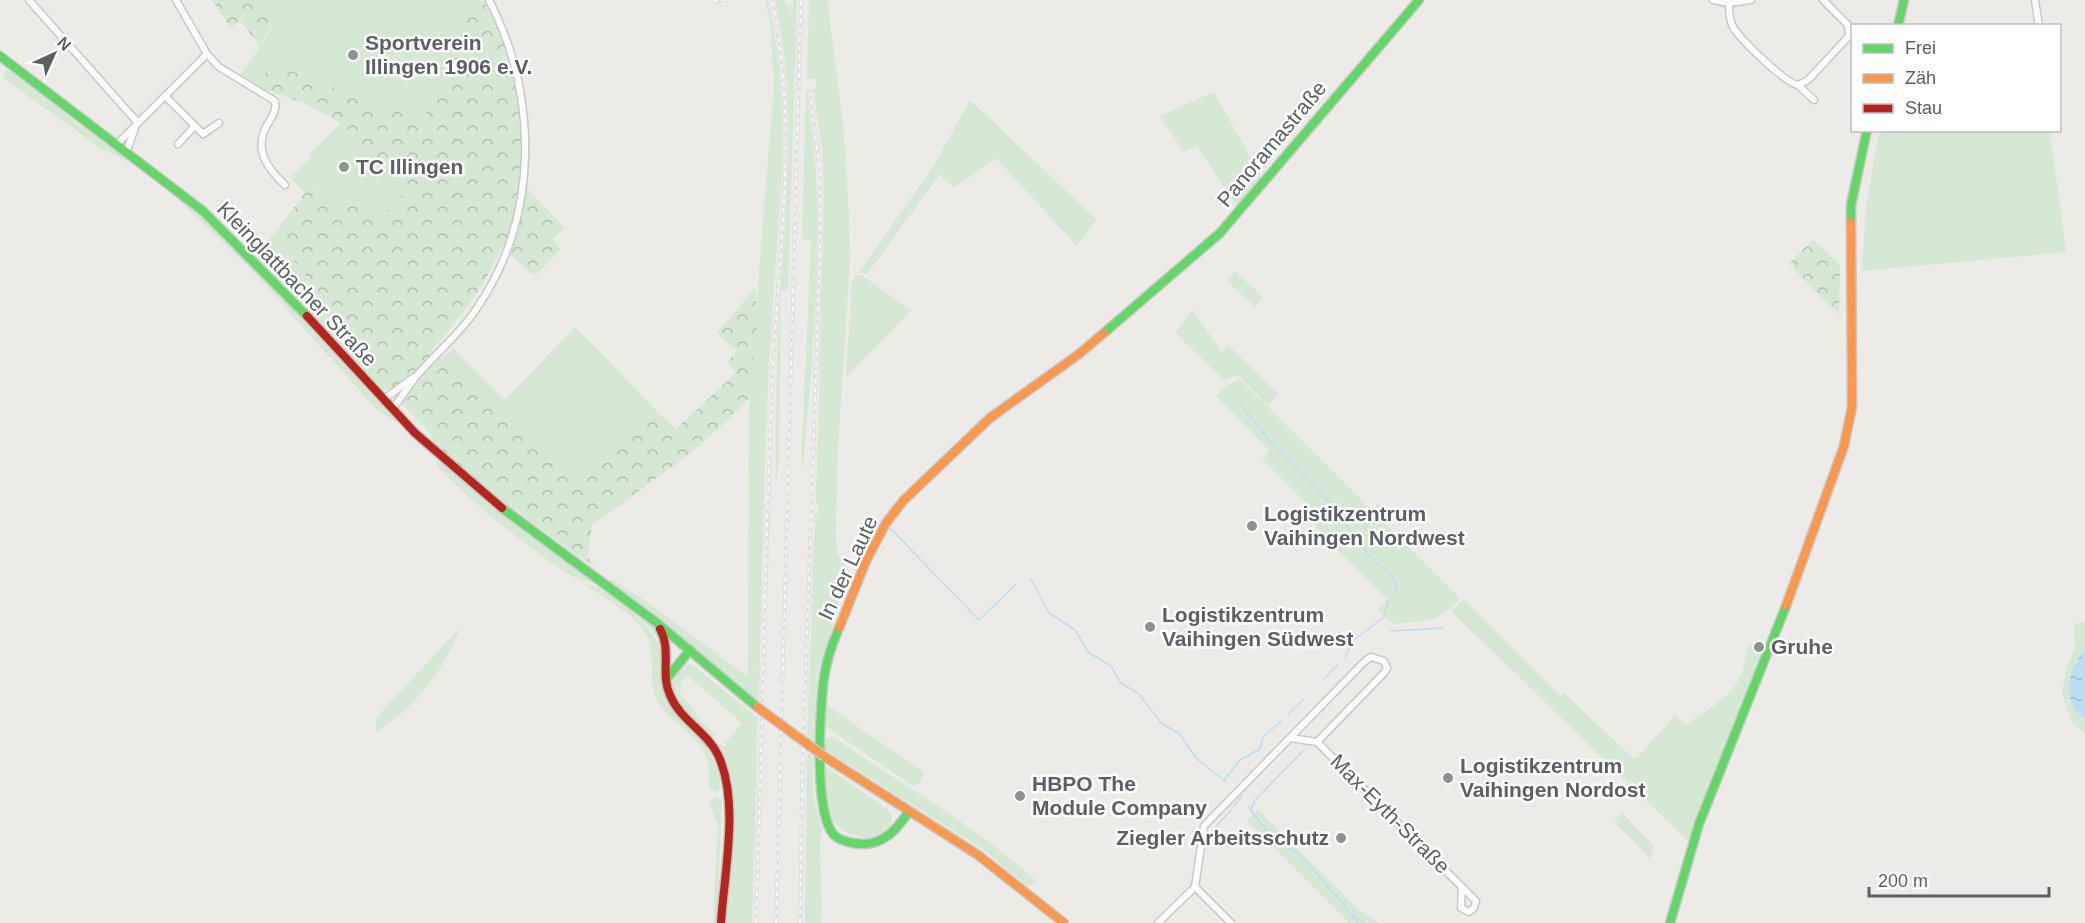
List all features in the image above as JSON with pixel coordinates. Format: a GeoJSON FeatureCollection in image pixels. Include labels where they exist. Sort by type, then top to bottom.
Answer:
{"type":"FeatureCollection","features":[{"type":"Feature","properties":{"kind":"street"},"geometry":{"type":"LineString","coordinates":[[29,0],[137,125]]}},
{"type":"Feature","properties":{"kind":"street"},"geometry":{"type":"LineString","coordinates":[[176,0],[207,54],[235,79],[275,101],[276,107],[262,137],[262,148],[266,165],[285,185]]}},
{"type":"Feature","properties":{"kind":"street"},"geometry":{"type":"LineString","coordinates":[[392,409],[417,375],[462,328],[489,289],[512,233],[521,199],[526,162],[522,100],[514,60],[489,0]]}},
{"type":"Feature","properties":{"kind":"street","name":"Panoramastraße"},"geometry":{"type":"LineString","coordinates":[[1142,300],[1232,220],[1419,0]]}},
{"type":"Feature","properties":{"kind":"street"},"geometry":{"type":"LineString","coordinates":[[1713,0],[1729,3],[1752,0]]}},
{"type":"Feature","properties":{"kind":"street"},"geometry":{"type":"LineString","coordinates":[[1798,85],[1808,80],[1849,36],[1848,25],[1823,0]]}},
{"type":"Feature","properties":{"kind":"street"},"geometry":{"type":"LineString","coordinates":[[1898,24],[1902,0]]}},
{"type":"Feature","properties":{"kind":"street"},"geometry":{"type":"LineString","coordinates":[[2035,0],[2039,24]]}},
{"type":"Feature","properties":{"kind":"street"},"geometry":{"type":"LineString","coordinates":[[1729,3],[1730,20],[1738,33],[1785,79],[1798,85],[1814,100]]}},
{"type":"Feature","properties":{"kind":"street"},"geometry":{"type":"LineString","coordinates":[[116,145],[207,54]]}},
{"type":"Feature","properties":{"kind":"street","name":"Kleinglattbacher Straße"},"geometry":{"type":"LineString","coordinates":[[0,56],[195,205],[234,240],[383,400],[483,494],[657,623],[757,707],[825,757],[1000,870],[1064,923]]}},
{"type":"Feature","properties":{"kind":"street"},"geometry":{"type":"LineString","coordinates":[[165,96],[203,134],[219,123]]}},
{"type":"Feature","properties":{"kind":"street"},"geometry":{"type":"LineString","coordinates":[[126,153],[137,125]]}},
{"type":"Feature","properties":{"kind":"street"},"geometry":{"type":"LineString","coordinates":[[178,144],[195,126]]}},
{"type":"Feature","properties":{"kind":"street"},"geometry":{"type":"LineString","coordinates":[[1670,923],[1699,824],[1813,537],[1844,446],[1852,406],[1850,254],[1854,186],[1867,132]]}},
{"type":"Feature","properties":{"kind":"street","name":"In der Laute"},"geometry":{"type":"LineString","coordinates":[[909,811],[899,826],[882,841],[864,845],[852,844],[834,835],[826,819],[820,789],[820,737],[825,675],[831,647],[866,561],[886,523],[903,501],[957,447],[1024,391],[1079,354],[1142,300]]}},
{"type":"Feature","properties":{"kind":"street"},"geometry":{"type":"LineString","coordinates":[[383,400],[417,375]]}},
{"type":"Feature","properties":{"kind":"street"},"geometry":{"type":"LineString","coordinates":[[657,623],[668,643],[669,658],[666,678],[670,696],[716,752],[725,774],[727,803],[721,923]]}},
{"type":"Feature","properties":{"kind":"street"},"geometry":{"type":"LineString","coordinates":[[669,658],[688,648]]}},
{"type":"Feature","properties":{"kind":"street"},"geometry":{"type":"LineString","coordinates":[[666,678],[688,648]]}},
{"type":"Feature","properties":{"kind":"street"},"geometry":{"type":"LineString","coordinates":[[1158,923],[1195,887],[1204,826],[1365,661],[1371,657],[1379,657],[1384,661],[1387,668],[1384,673],[1317,742],[1290,738]]}},
{"type":"Feature","properties":{"kind":"street","name":"Max-Eyth-Straße"},"geometry":{"type":"LineString","coordinates":[[1317,742],[1462,886]]}},
{"type":"Feature","properties":{"kind":"street"},"geometry":{"type":"LineString","coordinates":[[1195,887],[1231,923]]}},
{"type":"Feature","properties":{"kind":"green space"},"geometry":{"type":"Polygon","coordinates":[[[212,0],[265,0],[277,16],[260,46],[240,21],[230,28],[212,0]]]}},
{"type":"Feature","properties":{"kind":"green space","name":"Sportverein Illingen 1906 e.V."},"geometry":{"type":"Polygon","coordinates":[[[265,0],[466,0],[471,12],[423,120],[273,64],[256,86],[239,77],[266,38],[277,16],[265,0]]]}},
{"type":"Feature","properties":{"kind":"green space"},"geometry":{"type":"Polygon","coordinates":[[[466,0],[483,0],[494,20],[510,64],[519,111],[519,180],[565,228],[553,239],[561,249],[537,274],[531,274],[502,247],[471,301],[432,350],[502,409],[572,479],[658,412],[676,429],[736,373],[727,362],[737,351],[717,333],[756,287],[757,324],[749,398],[687,456],[592,525],[588,557],[597,569],[487,491],[439,449],[426,428],[366,368],[326,301],[273,235],[313,183],[341,207],[355,194],[379,218],[408,188],[341,123],[303,103],[256,86],[272,64],[423,120],[471,12],[466,0]]]}},
{"type":"Feature","properties":{"kind":"green space"},"geometry":{"type":"Polygon","coordinates":[[[765,0],[768,0],[776,43],[782,125],[782,165],[767,423],[759,703],[689,643],[608,581],[613,580],[650,604],[748,677],[749,398],[774,85],[770,21],[765,0]]]}},
{"type":"Feature","properties":{"kind":"green space"},"geometry":{"type":"Polygon","coordinates":[[[775,0],[785,0],[788,10],[794,8],[792,0],[797,0],[788,289],[781,291],[779,462],[776,483],[778,343],[787,184],[788,111],[782,37],[775,0]]]}},
{"type":"Feature","properties":{"kind":"green space"},"geometry":{"type":"Polygon","coordinates":[[[809,0],[827,0],[844,134],[850,260],[837,466],[836,542],[837,553],[850,572],[838,597],[839,607],[818,670],[813,743],[807,739],[815,514],[819,513],[816,500],[824,195],[822,150],[814,93],[808,94],[818,228],[816,296],[803,466],[801,466],[811,240],[802,239],[806,90],[815,89],[817,79],[807,78],[809,0]]]}},
{"type":"Feature","properties":{"kind":"green space"},"geometry":{"type":"Polygon","coordinates":[[[6,70],[13,70],[79,125],[139,167],[100,148],[10,83],[3,76],[6,70]]]}},
{"type":"Feature","properties":{"kind":"green space"},"geometry":{"type":"Polygon","coordinates":[[[1214,92],[1261,177],[1237,206],[1197,146],[1184,152],[1160,116],[1214,92]]]}},
{"type":"Feature","properties":{"kind":"green space"},"geometry":{"type":"Polygon","coordinates":[[[970,100],[1097,220],[1076,245],[996,158],[954,188],[940,174],[867,274],[859,272],[933,167],[970,100]]]}},
{"type":"Feature","properties":{"kind":"green space","name":"TC Illingen"},"geometry":{"type":"Polygon","coordinates":[[[341,123],[408,188],[379,218],[355,195],[341,208],[314,183],[305,193],[290,178],[311,157],[309,154],[341,123]]]}},
{"type":"Feature","properties":{"kind":"green space"},"geometry":{"type":"Polygon","coordinates":[[[1879,132],[2050,132],[2066,252],[1862,271],[1866,207],[1879,132]]]}},
{"type":"Feature","properties":{"kind":"green space"},"geometry":{"type":"Polygon","coordinates":[[[165,187],[204,216],[259,269],[397,422],[376,409],[249,267],[165,187]]]}},
{"type":"Feature","properties":{"kind":"green space"},"geometry":{"type":"Polygon","coordinates":[[[273,235],[326,301],[366,368],[389,390],[377,387],[255,257],[273,235]]]}},
{"type":"Feature","properties":{"kind":"green space"},"geometry":{"type":"Polygon","coordinates":[[[1813,239],[1840,265],[1839,315],[1789,264],[1813,239]]]}},
{"type":"Feature","properties":{"kind":"green space"},"geometry":{"type":"Polygon","coordinates":[[[1235,271],[1263,297],[1255,307],[1226,280],[1235,271]]]}},
{"type":"Feature","properties":{"kind":"green space"},"geometry":{"type":"Polygon","coordinates":[[[862,275],[911,311],[846,377],[852,281],[856,276],[862,275]]]}},
{"type":"Feature","properties":{"kind":"green space"},"geometry":{"type":"Polygon","coordinates":[[[1193,310],[1222,353],[1228,345],[1278,394],[1268,405],[1238,375],[1224,380],[1175,333],[1193,310]]]}},
{"type":"Feature","properties":{"kind":"green space"},"geometry":{"type":"Polygon","coordinates":[[[575,327],[658,412],[572,479],[502,409],[442,358],[453,348],[505,400],[575,327]]]}},
{"type":"Feature","properties":{"kind":"green space"},"geometry":{"type":"Polygon","coordinates":[[[1240,379],[1460,598],[1444,614],[1430,620],[1394,624],[1378,609],[1387,599],[1315,527],[1322,519],[1262,459],[1269,450],[1216,396],[1226,386],[1240,379]]]}},
{"type":"Feature","properties":{"kind":"green space"},"geometry":{"type":"Polygon","coordinates":[[[437,462],[642,615],[660,636],[663,644],[636,612],[599,585],[573,577],[491,517],[437,467],[437,462]]]}},
{"type":"Feature","properties":{"kind":"green space"},"geometry":{"type":"Polygon","coordinates":[[[584,584],[596,587],[618,600],[638,617],[661,647],[666,649],[661,677],[667,701],[674,713],[712,757],[718,772],[720,789],[716,792],[709,788],[708,764],[702,748],[657,701],[652,683],[651,651],[643,630],[635,620],[615,604],[584,584]]]}},
{"type":"Feature","properties":{"kind":"green space"},"geometry":{"type":"Polygon","coordinates":[[[1464,599],[1561,696],[1564,693],[1633,758],[1637,758],[1675,715],[1686,725],[1731,691],[1741,675],[1749,647],[1758,640],[1766,643],[1688,841],[1451,611],[1464,599]]]}},
{"type":"Feature","properties":{"kind":"green space"},"geometry":{"type":"Polygon","coordinates":[[[2085,622],[2085,733],[2073,724],[2062,694],[2066,669],[2075,649],[2074,624],[2085,622]]]}},
{"type":"Feature","properties":{"kind":"green space"},"geometry":{"type":"Polygon","coordinates":[[[460,628],[445,659],[427,687],[404,711],[376,733],[376,719],[382,711],[460,628]]]}},
{"type":"Feature","properties":{"kind":"green space"},"geometry":{"type":"Polygon","coordinates":[[[683,661],[694,666],[758,718],[752,923],[725,923],[731,805],[718,749],[720,744],[724,747],[726,744],[723,740],[726,742],[742,723],[687,675],[681,683],[680,693],[703,723],[717,735],[711,737],[691,719],[678,704],[670,688],[671,678],[683,661]]]}},
{"type":"Feature","properties":{"kind":"green space"},"geometry":{"type":"Polygon","coordinates":[[[826,705],[924,772],[918,785],[913,786],[828,728],[825,725],[826,705]]]}},
{"type":"Feature","properties":{"kind":"green space"},"geometry":{"type":"Polygon","coordinates":[[[832,736],[988,841],[1036,881],[1029,887],[983,849],[824,749],[825,740],[832,736]]]}},
{"type":"Feature","properties":{"kind":"green space"},"geometry":{"type":"Polygon","coordinates":[[[807,753],[813,758],[813,795],[822,830],[820,844],[822,923],[805,923],[807,753]]]}},
{"type":"Feature","properties":{"kind":"green space"},"geometry":{"type":"Polygon","coordinates":[[[823,765],[887,809],[892,815],[890,825],[885,832],[878,836],[859,837],[841,829],[835,823],[826,803],[823,765]]]}},
{"type":"Feature","properties":{"kind":"green space"},"geometry":{"type":"Polygon","coordinates":[[[716,797],[722,800],[717,923],[713,923],[718,824],[709,803],[716,797]]]}},
{"type":"Feature","properties":{"kind":"green space"},"geometry":{"type":"Polygon","coordinates":[[[1258,810],[1359,910],[1380,923],[1349,923],[1247,821],[1258,810]]]}},
{"type":"Feature","properties":{"kind":"green space"},"geometry":{"type":"Polygon","coordinates":[[[1622,813],[1653,845],[1650,859],[1614,821],[1622,813]]]}},
{"type":"Feature","properties":{"kind":"water"},"geometry":{"type":"Polygon","coordinates":[[[2085,650],[2085,719],[2072,704],[2069,685],[2074,666],[2085,650]]]}},
{"type":"Feature","properties":{"kind":"waterway"},"geometry":{"type":"LineString","coordinates":[[1241,405],[1272,444],[1329,502],[1367,553],[1395,580],[1397,591]]}},
{"type":"Feature","properties":{"kind":"waterway"},"geometry":{"type":"LineString","coordinates":[[890,528],[979,620],[1016,584]]}},
{"type":"Feature","properties":{"kind":"waterway"},"geometry":{"type":"LineString","coordinates":[[1031,579],[1049,613],[1075,630],[1088,652],[1111,666],[1121,683],[1139,694],[1162,724],[1179,733],[1196,758],[1226,782]]}},
{"type":"Feature","properties":{"kind":"waterway"},"geometry":{"type":"LineString","coordinates":[[1345,657],[1354,640],[1384,617],[1388,601]]}},
{"type":"Feature","properties":{"kind":"waterway"},"geometry":{"type":"LineString","coordinates":[[1391,631],[1442,628]]}},
{"type":"Feature","properties":{"kind":"waterway"},"geometry":{"type":"LineString","coordinates":[[1324,679],[1338,664]]}},
{"type":"Feature","properties":{"kind":"waterway"},"geometry":{"type":"LineString","coordinates":[[1288,714],[1303,700]]}},
{"type":"Feature","properties":{"kind":"waterway"},"geometry":{"type":"LineString","coordinates":[[1224,780],[1240,760],[1260,749],[1263,737],[1281,721]]}},
{"type":"Feature","properties":{"kind":"waterway"},"geometry":{"type":"LineString","coordinates":[[1251,809],[1255,800],[1304,750]]}},
{"type":"Feature","properties":{"kind":"waterway"},"geometry":{"type":"LineString","coordinates":[[1234,806],[1241,797]]}},
{"type":"Feature","properties":{"kind":"waterway"},"geometry":{"type":"LineString","coordinates":[[1248,806],[1271,837],[1301,856],[1350,912],[1365,923]]}},
{"type":"Feature","properties":{"kind":"waterway"},"geometry":{"type":"LineString","coordinates":[[1212,831],[1231,810]]}},
{"type":"Feature","properties":{"kind":"waterway"},"geometry":{"type":"LineString","coordinates":[[1353,916],[1358,923]]}},
{"type":"Feature","properties":{"kind":"railway"},"geometry":{"type":"LineString","coordinates":[[713,0],[725,4]]}},
{"type":"Feature","properties":{"kind":"railway"},"geometry":{"type":"LineString","coordinates":[[756,923],[772,384],[782,240],[785,144],[780,48],[772,0]]}},
{"type":"Feature","properties":{"kind":"railway"},"geometry":{"type":"LineString","coordinates":[[788,0],[791,9]]}},
{"type":"Feature","properties":{"kind":"railway"},"geometry":{"type":"LineString","coordinates":[[776,923],[801,0]]}},
{"type":"Feature","properties":{"kind":"railway"},"geometry":{"type":"LineString","coordinates":[[800,923],[802,783],[820,249],[820,173],[810,93]]}},
{"type":"Feature","properties":{"kind":"traffic: fast"},"geometry":{"type":"LineString","coordinates":[[1104,333],[1220,233],[1419,0]]}},
{"type":"Feature","properties":{"kind":"traffic: fast"},"geometry":{"type":"LineString","coordinates":[[1898,24],[1904,0]]}},
{"type":"Feature","properties":{"kind":"traffic: fast"},"geometry":{"type":"LineString","coordinates":[[0,56],[203,211],[307,316]]}},
{"type":"Feature","properties":{"kind":"traffic: fast"},"geometry":{"type":"LineString","coordinates":[[1851,222],[1851,205],[1867,132]]}},
{"type":"Feature","properties":{"kind":"traffic: fast"},"geometry":{"type":"LineString","coordinates":[[502,508],[657,623],[757,707]]}},
{"type":"Feature","properties":{"kind":"traffic: fast"},"geometry":{"type":"LineString","coordinates":[[1670,923],[1699,824],[1786,606]]}},
{"type":"Feature","properties":{"kind":"traffic: fast"},"geometry":{"type":"LineString","coordinates":[[839,628],[831,649],[823,685],[820,762],[823,805],[827,822],[833,834],[839,839],[847,842],[871,843],[890,834],[909,811]]}},
{"type":"Feature","properties":{"kind":"traffic: fast"},"geometry":{"type":"LineString","coordinates":[[667,678],[690,650]]}},
{"type":"Feature","properties":{"kind":"traffic: slow"},"geometry":{"type":"LineString","coordinates":[[1786,606],[1844,446],[1852,407],[1851,222]]}},
{"type":"Feature","properties":{"kind":"traffic: slow"},"geometry":{"type":"LineString","coordinates":[[839,628],[866,561],[886,523],[903,501],[990,418],[1079,354],[1104,333]]}},
{"type":"Feature","properties":{"kind":"traffic: slow"},"geometry":{"type":"LineString","coordinates":[[757,707],[825,757]]}},
{"type":"Feature","properties":{"kind":"traffic: slow"},"geometry":{"type":"LineString","coordinates":[[825,757],[978,855],[1064,923]]}},
{"type":"Feature","properties":{"kind":"traffic: jam"},"geometry":{"type":"LineString","coordinates":[[307,316],[415,433],[502,508]]}},
{"type":"Feature","properties":{"kind":"traffic: jam"},"geometry":{"type":"LineString","coordinates":[[660,629],[665,646],[667,687],[674,704],[713,747],[725,774],[729,838],[721,923]]}},
{"type":"Feature","properties":{"kind":"place","name":"Sportverein Illingen 1906 e.V."},"geometry":{"type":"Point","coordinates":[353,55]}},
{"type":"Feature","properties":{"kind":"place","name":"TC Illingen"},"geometry":{"type":"Point","coordinates":[344,167]}},
{"type":"Feature","properties":{"kind":"place","name":"Logistikzentrum Vaihingen Nordwest"},"geometry":{"type":"Point","coordinates":[1252,526]}},
{"type":"Feature","properties":{"kind":"place","name":"Logistikzentrum Vaihingen Südwest"},"geometry":{"type":"Point","coordinates":[1150,627]}},
{"type":"Feature","properties":{"kind":"place","name":"Gruhe"},"geometry":{"type":"Point","coordinates":[1759,647]}},
{"type":"Feature","properties":{"kind":"place","name":"Logistikzentrum Vaihingen Nordost"},"geometry":{"type":"Point","coordinates":[1448,778]}},
{"type":"Feature","properties":{"kind":"place","name":"HBPO The Module Company"},"geometry":{"type":"Point","coordinates":[1020,796]}},
{"type":"Feature","properties":{"kind":"place","name":"Ziegler Arbeitsschutz"},"geometry":{"type":"Point","coordinates":[1341,838]}}]}
